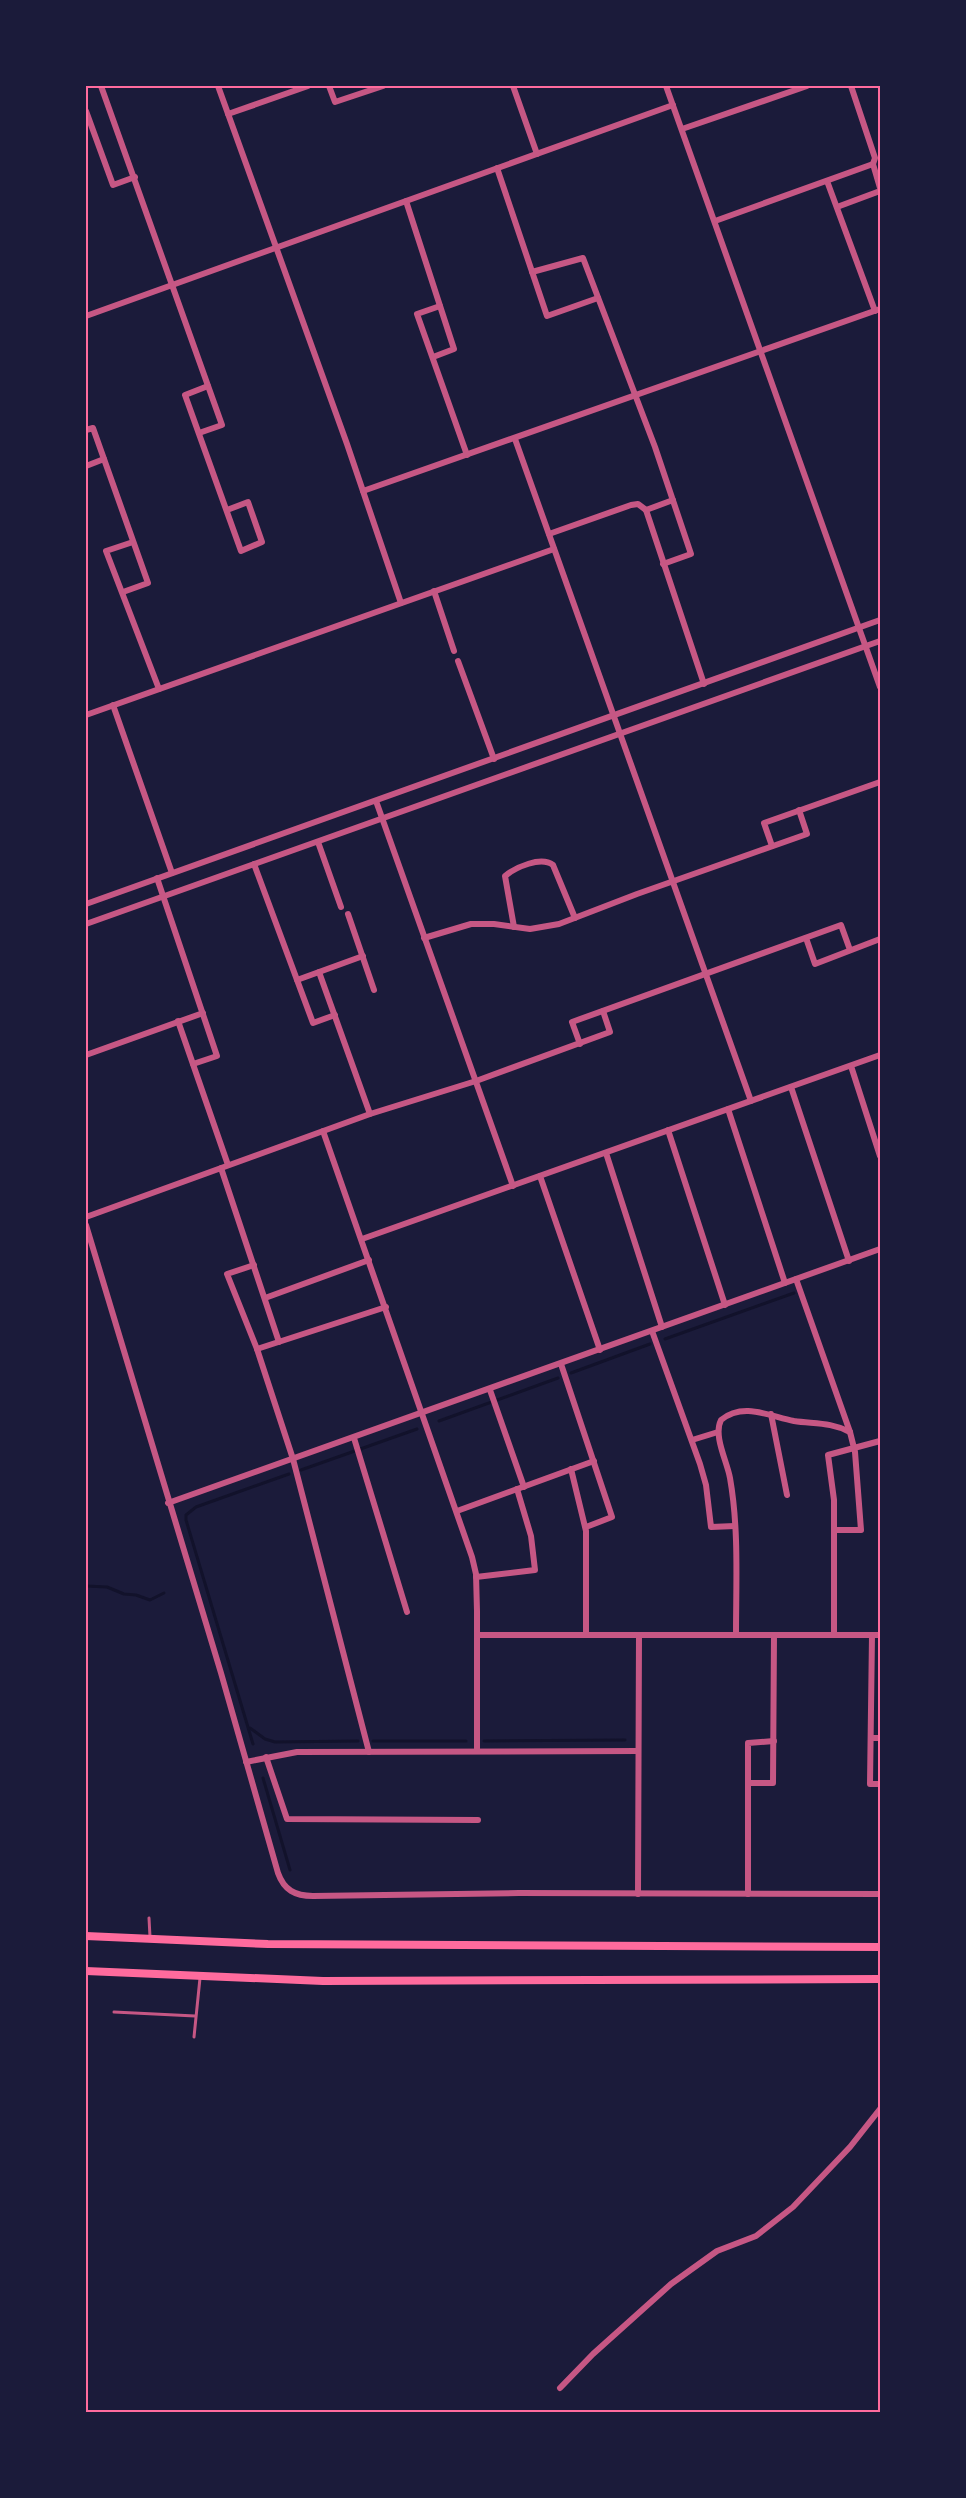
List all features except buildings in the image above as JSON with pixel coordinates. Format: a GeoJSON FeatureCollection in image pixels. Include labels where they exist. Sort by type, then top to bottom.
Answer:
{"type":"FeatureCollection","features":[{"type":"Feature","properties":{"kind":"main road"},"geometry":{"type":"LineString","coordinates":[[86,1936],[150,1940],[327,1944],[880,1947]]}},
{"type":"Feature","properties":{"kind":"main road"},"geometry":{"type":"LineString","coordinates":[[86,1971],[323,1981],[880,1979]]}},
{"type":"Feature","properties":{"kind":"street"},"geometry":{"type":"LineString","coordinates":[[101,86],[222,425],[199,433]]}},
{"type":"Feature","properties":{"kind":"street"},"geometry":{"type":"LineString","coordinates":[[218,86],[363,491],[400,603]]}},
{"type":"Feature","properties":{"kind":"street"},"geometry":{"type":"LineString","coordinates":[[228,114],[308,86]]}},
{"type":"Feature","properties":{"kind":"street"},"geometry":{"type":"LineString","coordinates":[[329,86],[335,102],[380,86]]}},
{"type":"Feature","properties":{"kind":"street"},"geometry":{"type":"LineString","coordinates":[[513,86],[537,154]]}},
{"type":"Feature","properties":{"kind":"street"},"geometry":{"type":"LineString","coordinates":[[666,86],[880,687]]}},
{"type":"Feature","properties":{"kind":"street"},"geometry":{"type":"LineString","coordinates":[[682,129],[806,86]]}},
{"type":"Feature","properties":{"kind":"street"},"geometry":{"type":"LineString","coordinates":[[837,207],[880,189],[873,164],[875,158],[851,86]]}},
{"type":"Feature","properties":{"kind":"street"},"geometry":{"type":"LineString","coordinates":[[86,316],[673,105]]}},
{"type":"Feature","properties":{"kind":"street"},"geometry":{"type":"LineString","coordinates":[[86,111],[113,185],[135,177]]}},
{"type":"Feature","properties":{"kind":"street"},"geometry":{"type":"LineString","coordinates":[[715,221],[873,164]]}},
{"type":"Feature","properties":{"kind":"street"},"geometry":{"type":"LineString","coordinates":[[497,168],[547,316],[598,298]]}},
{"type":"Feature","properties":{"kind":"street"},"geometry":{"type":"LineString","coordinates":[[363,491],[878,310],[827,181]]}},
{"type":"Feature","properties":{"kind":"street"},"geometry":{"type":"LineString","coordinates":[[406,201],[454,349],[433,357]]}},
{"type":"Feature","properties":{"kind":"street"},"geometry":{"type":"LineString","coordinates":[[532,272],[583,258],[636,396],[691,554],[663,564]]}},
{"type":"Feature","properties":{"kind":"street"},"geometry":{"type":"LineString","coordinates":[[440,306],[417,314],[467,456]]}},
{"type":"Feature","properties":{"kind":"street"},"geometry":{"type":"LineString","coordinates":[[208,386],[185,395],[241,551],[262,542],[248,502],[227,510]]}},
{"type":"Feature","properties":{"kind":"street"},"geometry":{"type":"LineString","coordinates":[[86,430],[93,428],[148,583],[123,592]]}},
{"type":"Feature","properties":{"kind":"street"},"geometry":{"type":"LineString","coordinates":[[515,439],[751,1101]]}},
{"type":"Feature","properties":{"kind":"street"},"geometry":{"type":"LineString","coordinates":[[86,466],[104,459]]}},
{"type":"Feature","properties":{"kind":"street"},"geometry":{"type":"LineString","coordinates":[[646,510],[673,501]]}},
{"type":"Feature","properties":{"kind":"street"},"geometry":{"type":"LineString","coordinates":[[549,534],[631,505],[638,504],[646,510],[704,684]]}},
{"type":"Feature","properties":{"kind":"street"},"geometry":{"type":"LineString","coordinates":[[133,542],[106,551],[159,689]]}},
{"type":"Feature","properties":{"kind":"street"},"geometry":{"type":"LineString","coordinates":[[86,715],[554,549]]}},
{"type":"Feature","properties":{"kind":"street"},"geometry":{"type":"LineString","coordinates":[[434,591],[454,651]]}},
{"type":"Feature","properties":{"kind":"street"},"geometry":{"type":"LineString","coordinates":[[86,904],[880,620]]}},
{"type":"Feature","properties":{"kind":"street"},"geometry":{"type":"LineString","coordinates":[[86,924],[880,641]]}},
{"type":"Feature","properties":{"kind":"street"},"geometry":{"type":"LineString","coordinates":[[458,661],[494,759]]}},
{"type":"Feature","properties":{"kind":"street"},"geometry":{"type":"LineString","coordinates":[[113,705],[172,873]]}},
{"type":"Feature","properties":{"kind":"street"},"geometry":{"type":"LineString","coordinates":[[772,846],[764,823],[880,782]]}},
{"type":"Feature","properties":{"kind":"street"},"geometry":{"type":"LineString","coordinates":[[376,801],[513,1186]]}},
{"type":"Feature","properties":{"kind":"street"},"geometry":{"type":"LineString","coordinates":[[424,938],[471,924],[530,929],[548,927],[575,918],[807,834],[800,810]]}},
{"type":"Feature","properties":{"kind":"street"},"geometry":{"type":"LineString","coordinates":[[318,842],[341,907]]}},
{"type":"Feature","properties":{"kind":"street"},"geometry":{"type":"LineString","coordinates":[[514,927],[505,876],[534,863],[549,862],[554,865],[575,918]]}},
{"type":"Feature","properties":{"kind":"street"},"geometry":{"type":"LineString","coordinates":[[254,864],[313,1023],[334,1015]]}},
{"type":"Feature","properties":{"kind":"street"},"geometry":{"type":"LineString","coordinates":[[158,878],[217,1056],[193,1064]]}},
{"type":"Feature","properties":{"kind":"street"},"geometry":{"type":"LineString","coordinates":[[348,914],[374,990]]}},
{"type":"Feature","properties":{"kind":"street"},"geometry":{"type":"LineString","coordinates":[[580,1044],[572,1022],[841,925],[850,950]]}},
{"type":"Feature","properties":{"kind":"street"},"geometry":{"type":"LineString","coordinates":[[806,938],[814,964],[880,939]]}},
{"type":"Feature","properties":{"kind":"street"},"geometry":{"type":"LineString","coordinates":[[297,980],[363,956]]}},
{"type":"Feature","properties":{"kind":"street"},"geometry":{"type":"LineString","coordinates":[[319,972],[370,1114]]}},
{"type":"Feature","properties":{"kind":"street"},"geometry":{"type":"LineString","coordinates":[[86,1217],[370,1114],[476,1081],[580,1044],[610,1032],[603,1011]]}},
{"type":"Feature","properties":{"kind":"street"},"geometry":{"type":"LineString","coordinates":[[86,1055],[203,1013]]}},
{"type":"Feature","properties":{"kind":"street"},"geometry":{"type":"LineString","coordinates":[[178,1021],[228,1165]]}},
{"type":"Feature","properties":{"kind":"street"},"geometry":{"type":"LineString","coordinates":[[362,1239],[880,1055]]}},
{"type":"Feature","properties":{"kind":"street"},"geometry":{"type":"LineString","coordinates":[[851,1066],[880,1156]]}},
{"type":"Feature","properties":{"kind":"street"},"geometry":{"type":"LineString","coordinates":[[791,1087],[849,1261]]}},
{"type":"Feature","properties":{"kind":"street"},"geometry":{"type":"LineString","coordinates":[[728,1109],[785,1283]]}},
{"type":"Feature","properties":{"kind":"street"},"geometry":{"type":"LineString","coordinates":[[668,1130],[725,1305]]}},
{"type":"Feature","properties":{"kind":"street"},"geometry":{"type":"LineString","coordinates":[[323,1131],[472,1557],[476,1577],[477,1751]]}},
{"type":"Feature","properties":{"kind":"street"},"geometry":{"type":"LineString","coordinates":[[606,1153],[663,1327]]}},
{"type":"Feature","properties":{"kind":"street"},"geometry":{"type":"LineString","coordinates":[[221,1168],[279,1342]]}},
{"type":"Feature","properties":{"kind":"street"},"geometry":{"type":"LineString","coordinates":[[540,1176],[600,1350]]}},
{"type":"Feature","properties":{"kind":"street"},"geometry":{"type":"LineString","coordinates":[[86,1225],[278,1873],[281,1882],[292,1893],[300,1896],[519,1893],[880,1894]]}},
{"type":"Feature","properties":{"kind":"street"},"geometry":{"type":"LineString","coordinates":[[168,1503],[880,1249]]}},
{"type":"Feature","properties":{"kind":"street"},"geometry":{"type":"LineString","coordinates":[[265,1298],[369,1260]]}},
{"type":"Feature","properties":{"kind":"street"},"geometry":{"type":"LineString","coordinates":[[254,1265],[228,1274],[257,1349],[293,1459],[369,1752]]}},
{"type":"Feature","properties":{"kind":"street"},"geometry":{"type":"LineString","coordinates":[[796,1279],[854,1449],[861,1530],[835,1530]]}},
{"type":"Feature","properties":{"kind":"street"},"geometry":{"type":"LineString","coordinates":[[257,1349],[386,1307]]}},
{"type":"Feature","properties":{"kind":"street"},"geometry":{"type":"LineString","coordinates":[[652,1331],[706,1485],[711,1527],[735,1526]]}},
{"type":"Feature","properties":{"kind":"street"},"geometry":{"type":"LineString","coordinates":[[561,1364],[612,1516],[586,1527]]}},
{"type":"Feature","properties":{"kind":"street"},"geometry":{"type":"LineString","coordinates":[[490,1390],[524,1487]]}},
{"type":"Feature","properties":{"kind":"street"},"geometry":{"type":"LineString","coordinates":[[736,1635],[735,1526],[730,1477],[718,1432],[721,1420],[736,1411],[771,1414],[797,1421],[831,1424],[850,1432]]}},
{"type":"Feature","properties":{"kind":"street"},"geometry":{"type":"LineString","coordinates":[[771,1414],[787,1495]]}},
{"type":"Feature","properties":{"kind":"street"},"geometry":{"type":"LineString","coordinates":[[692,1440],[718,1432]]}},
{"type":"Feature","properties":{"kind":"street"},"geometry":{"type":"LineString","coordinates":[[354,1438],[407,1612]]}},
{"type":"Feature","properties":{"kind":"street"},"geometry":{"type":"LineString","coordinates":[[834,1635],[835,1530],[833,1487],[828,1455],[880,1441]]}},
{"type":"Feature","properties":{"kind":"street"},"geometry":{"type":"LineString","coordinates":[[457,1511],[594,1461]]}},
{"type":"Feature","properties":{"kind":"street"},"geometry":{"type":"LineString","coordinates":[[571,1469],[586,1527],[585,1635]]}},
{"type":"Feature","properties":{"kind":"street"},"geometry":{"type":"LineString","coordinates":[[476,1577],[535,1570],[531,1536],[517,1489]]}},
{"type":"Feature","properties":{"kind":"street"},"geometry":{"type":"LineString","coordinates":[[477,1635],[880,1635]]}},
{"type":"Feature","properties":{"kind":"street"},"geometry":{"type":"LineString","coordinates":[[638,1894],[639,1635]]}},
{"type":"Feature","properties":{"kind":"street"},"geometry":{"type":"LineString","coordinates":[[748,1783],[773,1783],[774,1635]]}},
{"type":"Feature","properties":{"kind":"street"},"geometry":{"type":"LineString","coordinates":[[872,1635],[870,1784],[880,1784]]}},
{"type":"Feature","properties":{"kind":"street"},"geometry":{"type":"LineString","coordinates":[[871,1738],[880,1738]]}},
{"type":"Feature","properties":{"kind":"street"},"geometry":{"type":"LineString","coordinates":[[748,1894],[748,1743],[774,1741]]}},
{"type":"Feature","properties":{"kind":"street"},"geometry":{"type":"LineString","coordinates":[[246,1762],[297,1752],[638,1751]]}},
{"type":"Feature","properties":{"kind":"street"},"geometry":{"type":"LineString","coordinates":[[266,1757],[287,1819],[478,1820]]}},
{"type":"Feature","properties":{"kind":"street"},"geometry":{"type":"LineString","coordinates":[[560,2388],[593,2354],[679,2278],[717,2251],[756,2236],[793,2207],[850,2147],[880,2109]]}},
{"type":"Feature","properties":{"kind":"lane"},"geometry":{"type":"LineString","coordinates":[[149,1918],[150,1940]]}},
{"type":"Feature","properties":{"kind":"lane"},"geometry":{"type":"LineString","coordinates":[[194,2037],[200,1976]]}},
{"type":"Feature","properties":{"kind":"lane"},"geometry":{"type":"LineString","coordinates":[[114,2012],[195,2016]]}},
{"type":"Feature","properties":{"kind":"waterway"},"geometry":{"type":"LineString","coordinates":[[665,1339],[794,1293]]}},
{"type":"Feature","properties":{"kind":"waterway"},"geometry":{"type":"LineString","coordinates":[[571,1373],[650,1344]]}},
{"type":"Feature","properties":{"kind":"waterway"},"geometry":{"type":"LineString","coordinates":[[439,1421],[558,1378]]}},
{"type":"Feature","properties":{"kind":"waterway"},"geometry":{"type":"LineString","coordinates":[[301,1470],[417,1429]]}},
{"type":"Feature","properties":{"kind":"waterway"},"geometry":{"type":"LineString","coordinates":[[253,1744],[186,1515],[196,1507],[289,1474]]}},
{"type":"Feature","properties":{"kind":"waterway"},"geometry":{"type":"LineString","coordinates":[[86,1586],[107,1587],[150,1600],[164,1593]]}},
{"type":"Feature","properties":{"kind":"waterway"},"geometry":{"type":"LineString","coordinates":[[250,1728],[265,1739],[275,1742],[358,1741]]}},
{"type":"Feature","properties":{"kind":"waterway"},"geometry":{"type":"LineString","coordinates":[[484,1741],[625,1740]]}},
{"type":"Feature","properties":{"kind":"waterway"},"geometry":{"type":"LineString","coordinates":[[373,1741],[466,1741]]}},
{"type":"Feature","properties":{"kind":"waterway"},"geometry":{"type":"LineString","coordinates":[[263,1778],[290,1870]]}}]}
